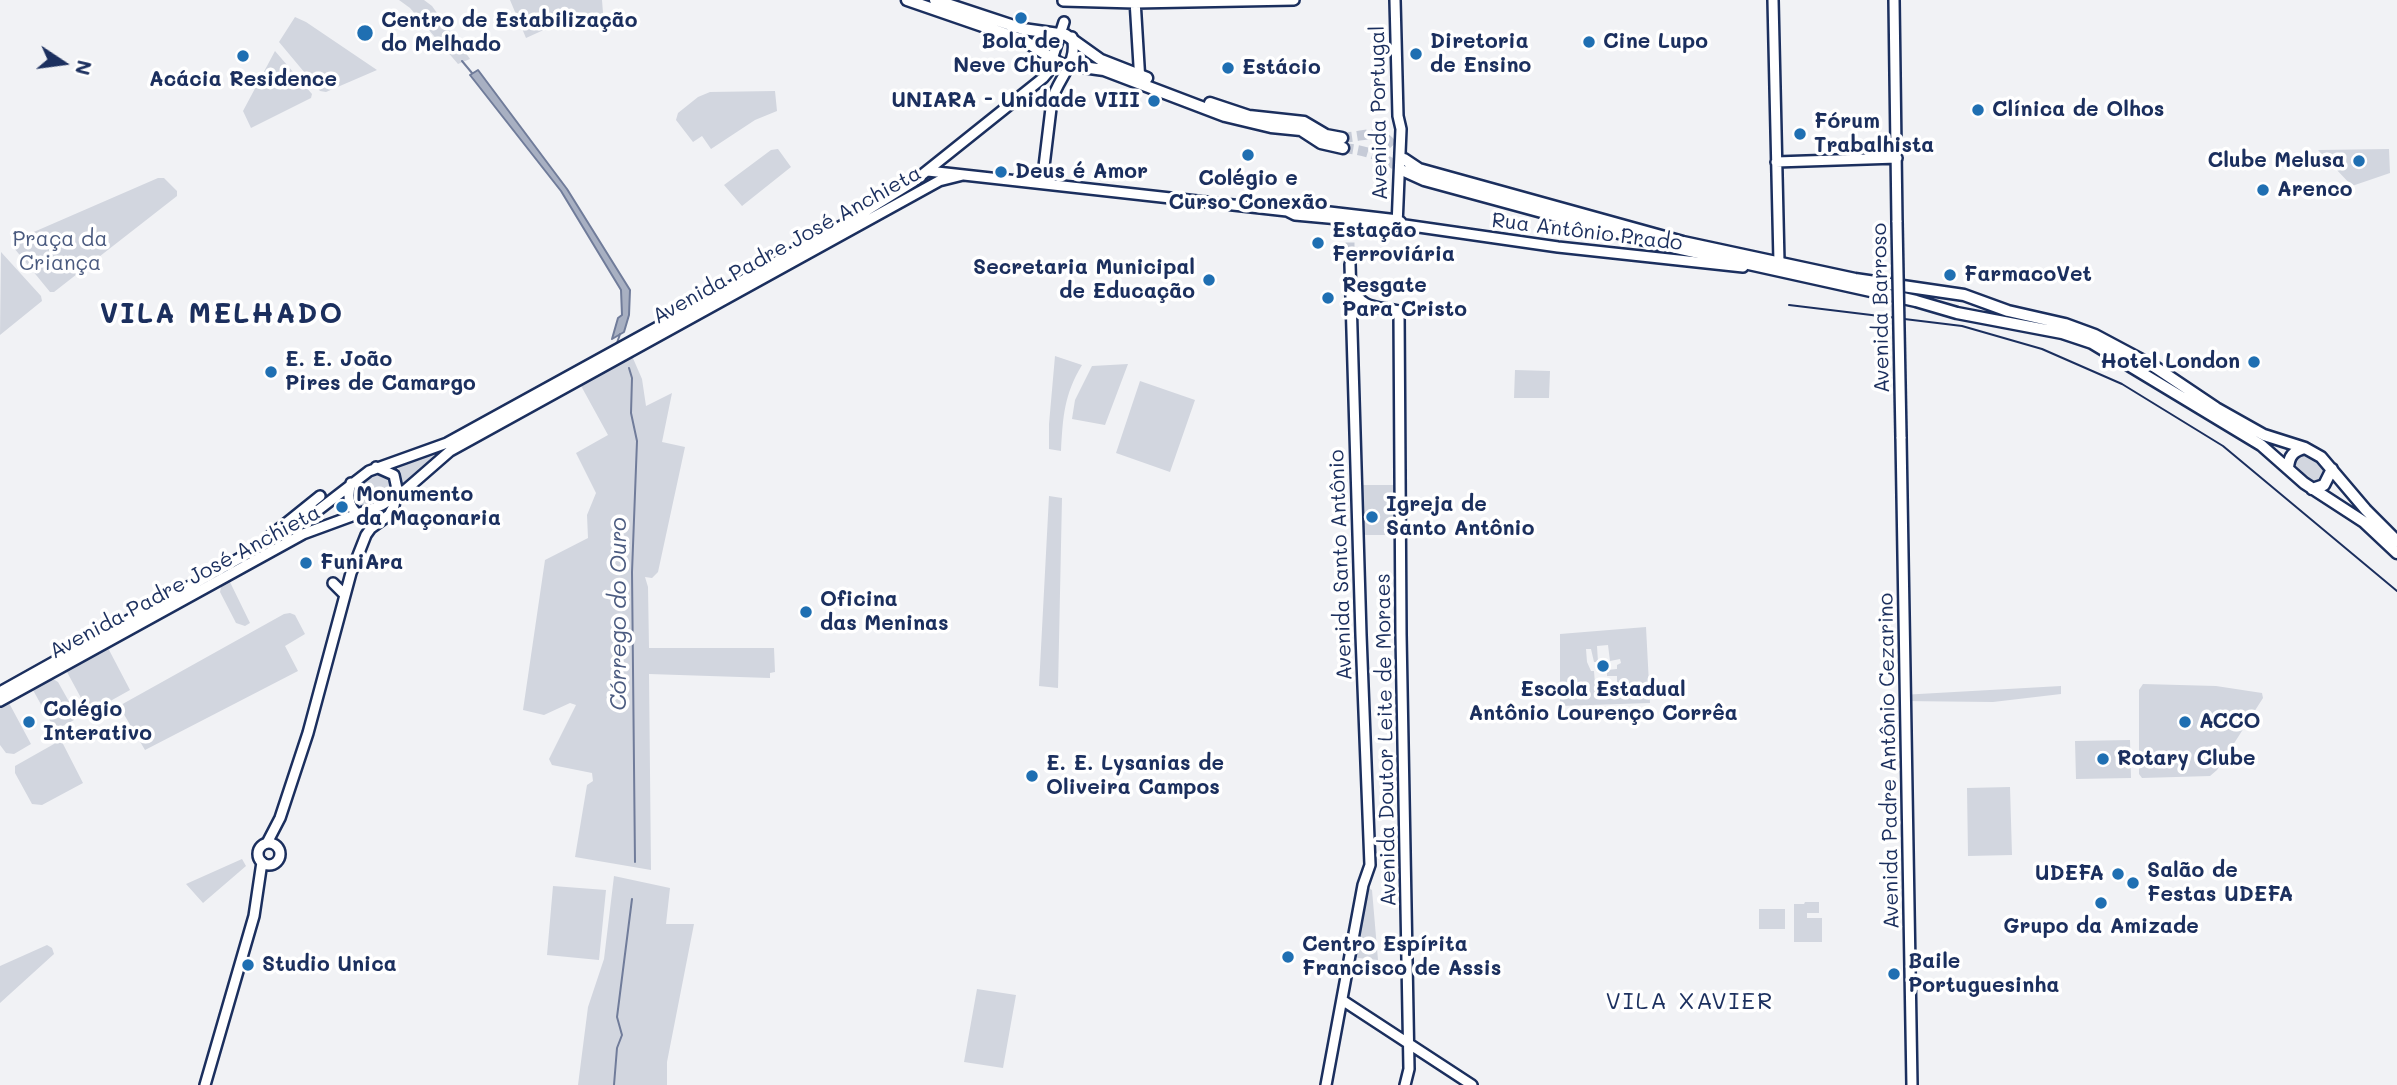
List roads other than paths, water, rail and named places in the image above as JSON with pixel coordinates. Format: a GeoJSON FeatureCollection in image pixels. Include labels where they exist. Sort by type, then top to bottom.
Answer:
{"type":"FeatureCollection","features":[{"type":"Feature","properties":{"kind":"main road"},"geometry":{"type":"LineString","coordinates":[[906,0],[1023,40],[1052,60],[1070,66],[1104,70],[1140,79],[1236,112],[1269,120],[1304,122],[1342,143]]}},
{"type":"Feature","properties":{"kind":"main road"},"geometry":{"type":"LineString","coordinates":[[935,0],[1023,29],[1072,38],[1101,60],[1140,79]]}},
{"type":"Feature","properties":{"kind":"main road"},"geometry":{"type":"LineString","coordinates":[[968,21],[979,14]]}},
{"type":"Feature","properties":{"kind":"main road"},"geometry":{"type":"LineString","coordinates":[[1404,159],[1419,169],[1652,234],[1855,279],[1952,294],[2065,324],[2095,335],[2155,367],[2256,431],[2305,448],[2321,457],[2366,510],[2397,541]]}},
{"type":"Feature","properties":{"kind":"main road"},"geometry":{"type":"LineString","coordinates":[[1404,170],[1424,180],[1663,246],[1916,301],[1949,311],[2035,326],[2092,343],[2243,433],[2312,489],[2364,522],[2397,553]]}},
{"type":"Feature","properties":{"kind":"main road"},"geometry":{"type":"LineString","coordinates":[[1949,311],[1948,299],[1952,294]]}},
{"type":"Feature","properties":{"kind":"main road"},"geometry":{"type":"LineString","coordinates":[[1965,314],[1975,300]]}},
{"type":"Feature","properties":{"kind":"main road"},"geometry":{"type":"LineString","coordinates":[[2288,468],[2292,455],[2305,448]]}},
{"type":"Feature","properties":{"kind":"main road"},"geometry":{"type":"LineString","coordinates":[[2312,489],[2324,485],[2332,469]]}},
{"type":"Feature","properties":{"kind":"street"},"geometry":{"type":"LineString","coordinates":[[1042,183],[1052,100],[1055,88],[1070,66],[1074,51],[1072,38],[1064,22],[1063,1],[1294,0]]}},
{"type":"Feature","properties":{"kind":"street","name":"Avenida Portugal"},"geometry":{"type":"LineString","coordinates":[[1395,0],[1398,116],[1401,129],[1400,224]]}},
{"type":"Feature","properties":{"kind":"street"},"geometry":{"type":"LineString","coordinates":[[1773,0],[1779,262]]}},
{"type":"Feature","properties":{"kind":"street","name":"Avenida Barroso"},"geometry":{"type":"LineString","coordinates":[[1894,0],[1901,437]]}},
{"type":"Feature","properties":{"kind":"street"},"geometry":{"type":"LineString","coordinates":[[1135,2],[1140,79]]}},
{"type":"Feature","properties":{"kind":"street"},"geometry":{"type":"LineString","coordinates":[[928,171],[1043,78],[1052,60],[1064,22]]}},
{"type":"Feature","properties":{"kind":"street"},"geometry":{"type":"LineString","coordinates":[[1776,162],[1897,158]]}},
{"type":"Feature","properties":{"kind":"street","name":"Avenida Barroso"},"geometry":{"type":"LineString","coordinates":[[1886,159],[1895,178]]}},
{"type":"Feature","properties":{"kind":"street","name":"Avenida Padre José Anchieta"},"geometry":{"type":"LineString","coordinates":[[0,692],[316,513],[376,467],[458,438],[845,224],[928,171],[963,175]]}},
{"type":"Feature","properties":{"kind":"street","name":"Rua Antônio Prado"},"geometry":{"type":"LineString","coordinates":[[963,175],[1287,211],[1295,215],[1400,224],[1558,247],[1766,269]]}},
{"type":"Feature","properties":{"kind":"street","name":"Avenida Padre José Anchieta"},"geometry":{"type":"LineString","coordinates":[[0,701],[268,552],[325,524],[382,505],[396,497],[450,451],[939,181],[963,175]]}},
{"type":"Feature","properties":{"kind":"street","name":"Avenida Santo Antônio"},"geometry":{"type":"LineString","coordinates":[[1326,1085],[1363,885],[1370,865],[1350,264]]}},
{"type":"Feature","properties":{"kind":"street"},"geometry":{"type":"LineString","coordinates":[[1351,285],[1357,299],[1363,304]]}},
{"type":"Feature","properties":{"kind":"street"},"geometry":{"type":"LineString","coordinates":[[1352,309],[1355,305],[1363,304]]}},
{"type":"Feature","properties":{"kind":"street","name":"Avenida Doutor Leite de Moraes"},"geometry":{"type":"LineString","coordinates":[[1363,304],[1399,311],[1401,634],[1409,1069],[1405,1085]]}},
{"type":"Feature","properties":{"kind":"street","name":"Avenida Padre Antônio Cezarino"},"geometry":{"type":"LineString","coordinates":[[1901,437],[1912,1085]]}},
{"type":"Feature","properties":{"kind":"street"},"geometry":{"type":"LineString","coordinates":[[205,1085],[254,916],[262,862],[258,852],[267,843],[280,818],[308,733],[344,594],[360,549],[366,535],[392,511],[396,497],[397,459]]}},
{"type":"Feature","properties":{"kind":"street"},"geometry":{"type":"LineString","coordinates":[[376,467],[391,472],[396,480]]}},
{"type":"Feature","properties":{"kind":"street"},"geometry":{"type":"LineString","coordinates":[[351,484],[348,500],[358,515],[363,530],[360,549]]}},
{"type":"Feature","properties":{"kind":"street"},"geometry":{"type":"LineString","coordinates":[[261,545],[316,500],[316,513],[325,524]]}},
{"type":"Feature","properties":{"kind":"street"},"geometry":{"type":"LineString","coordinates":[[358,515],[378,522]]}},
{"type":"Feature","properties":{"kind":"street"},"geometry":{"type":"LineString","coordinates":[[333,583],[344,594]]}},
{"type":"Feature","properties":{"kind":"street"},"geometry":{"type":"LineString","coordinates":[[260,886],[279,858],[277,847],[280,818]]}},
{"type":"Feature","properties":{"kind":"street"},"geometry":{"type":"LineString","coordinates":[[267,843],[277,847]]}},
{"type":"Feature","properties":{"kind":"street"},"geometry":{"type":"LineString","coordinates":[[262,862],[273,864]]}},
{"type":"Feature","properties":{"kind":"street"},"geometry":{"type":"LineString","coordinates":[[1342,1000],[1472,1085]]}},
{"type":"Feature","properties":{"kind":"water"},"geometry":{"type":"Polygon","coordinates":[[[478,70],[567,189],[630,290],[629,315],[624,332],[612,339],[618,318],[622,315],[621,290],[561,191],[470,75],[478,70]]]}},
{"type":"Feature","properties":{"kind":"waterway"},"geometry":{"type":"LineString","coordinates":[[462,61],[472,73]]}},
{"type":"Feature","properties":{"kind":"waterway"},"geometry":{"type":"LineString","coordinates":[[617,343],[620,334]]}},
{"type":"Feature","properties":{"kind":"waterway","name":"Córrego do Ouro"},"geometry":{"type":"LineString","coordinates":[[629,368],[632,378],[631,413],[637,441],[632,572],[635,862]]}},
{"type":"Feature","properties":{"kind":"waterway","name":"Córrego do Ouro"},"geometry":{"type":"LineString","coordinates":[[614,1085],[617,1048],[622,1035],[617,1017],[632,899]]}},
{"type":"Feature","properties":{"kind":"tunnel"},"geometry":{"type":"LineString","coordinates":[[1342,138],[1377,134],[1389,141],[1404,158]]}},
{"type":"Feature","properties":{"kind":"tunnel"},"geometry":{"type":"LineString","coordinates":[[1343,148],[1375,155],[1403,170]]}},
{"type":"Feature","properties":{"kind":"tunnel"},"geometry":{"type":"LineString","coordinates":[[1350,229],[1350,264]]}},
{"type":"Feature","properties":{"kind":"railway"},"geometry":{"type":"LineString","coordinates":[[1789,305],[1962,326],[2042,349],[2122,384],[2223,446],[2397,591]]}},
{"type":"Feature","properties":{"kind":"place","name":"Bola de Neve Church"},"geometry":{"type":"Point","coordinates":[1021,18]}},
{"type":"Feature","properties":{"kind":"place","name":"Centro de Estabilização do Melhado"},"geometry":{"type":"Point","coordinates":[365,33]}},
{"type":"Feature","properties":{"kind":"place","name":"Cine Lupo"},"geometry":{"type":"Point","coordinates":[1589,42]}},
{"type":"Feature","properties":{"kind":"place","name":"Diretoria de Ensino"},"geometry":{"type":"Point","coordinates":[1416,54]}},
{"type":"Feature","properties":{"kind":"place","name":"Acácia Residence"},"geometry":{"type":"Point","coordinates":[243,56]}},
{"type":"Feature","properties":{"kind":"place","name":"Estácio"},"geometry":{"type":"Point","coordinates":[1228,68]}},
{"type":"Feature","properties":{"kind":"place","name":"UNIARA - Unidade VIII"},"geometry":{"type":"Point","coordinates":[1154,101]}},
{"type":"Feature","properties":{"kind":"place","name":"Clínica de Olhos"},"geometry":{"type":"Point","coordinates":[1978,110]}},
{"type":"Feature","properties":{"kind":"place","name":"Fórum Trabalhista"},"geometry":{"type":"Point","coordinates":[1800,134]}},
{"type":"Feature","properties":{"kind":"place","name":"Colégio e Curso Conexão"},"geometry":{"type":"Point","coordinates":[1248,155]}},
{"type":"Feature","properties":{"kind":"place","name":"Clube Melusa"},"geometry":{"type":"Point","coordinates":[2359,161]}},
{"type":"Feature","properties":{"kind":"place","name":"Deus é Amor"},"geometry":{"type":"Point","coordinates":[1001,172]}},
{"type":"Feature","properties":{"kind":"place","name":"Arenco"},"geometry":{"type":"Point","coordinates":[2263,190]}},
{"type":"Feature","properties":{"kind":"place","name":"Estação Ferroviária"},"geometry":{"type":"Point","coordinates":[1318,243]}},
{"type":"Feature","properties":{"kind":"place","name":"FarmacoVet"},"geometry":{"type":"Point","coordinates":[1950,275]}},
{"type":"Feature","properties":{"kind":"place","name":"Secretaria Municipal de Educação"},"geometry":{"type":"Point","coordinates":[1209,280]}},
{"type":"Feature","properties":{"kind":"place","name":"Resgate Para Cristo"},"geometry":{"type":"Point","coordinates":[1328,298]}},
{"type":"Feature","properties":{"kind":"place","name":"Hotel London"},"geometry":{"type":"Point","coordinates":[2254,362]}},
{"type":"Feature","properties":{"kind":"place","name":"E. E. João Pires de Camargo"},"geometry":{"type":"Point","coordinates":[271,372]}},
{"type":"Feature","properties":{"kind":"place","name":"Monumento da Maçonaria"},"geometry":{"type":"Point","coordinates":[342,507]}},
{"type":"Feature","properties":{"kind":"place","name":"Igreja de Santo Antônio"},"geometry":{"type":"Point","coordinates":[1372,517]}},
{"type":"Feature","properties":{"kind":"place","name":"FuniAra"},"geometry":{"type":"Point","coordinates":[306,563]}},
{"type":"Feature","properties":{"kind":"place","name":"Oficina das Meninas"},"geometry":{"type":"Point","coordinates":[806,612]}},
{"type":"Feature","properties":{"kind":"place","name":"Escola Estadual Antônio Lourenço Corrêa"},"geometry":{"type":"Point","coordinates":[1603,666]}},
{"type":"Feature","properties":{"kind":"place","name":"Colégio Interativo"},"geometry":{"type":"Point","coordinates":[29,722]}},
{"type":"Feature","properties":{"kind":"place","name":"ACCO"},"geometry":{"type":"Point","coordinates":[2185,722]}},
{"type":"Feature","properties":{"kind":"place","name":"Rotary Clube"},"geometry":{"type":"Point","coordinates":[2103,759]}},
{"type":"Feature","properties":{"kind":"place","name":"E. E. Lysanias de Oliveira Campos"},"geometry":{"type":"Point","coordinates":[1032,776]}},
{"type":"Feature","properties":{"kind":"place","name":"UDEFA"},"geometry":{"type":"Point","coordinates":[2118,874]}},
{"type":"Feature","properties":{"kind":"place","name":"Salão de Festas UDEFA"},"geometry":{"type":"Point","coordinates":[2133,883]}},
{"type":"Feature","properties":{"kind":"place","name":"Grupo da Amizade"},"geometry":{"type":"Point","coordinates":[2101,903]}},
{"type":"Feature","properties":{"kind":"place","name":"Centro Espírita Francisco de Assis"},"geometry":{"type":"Point","coordinates":[1288,957]}},
{"type":"Feature","properties":{"kind":"place","name":"Studio Unica"},"geometry":{"type":"Point","coordinates":[248,965]}},
{"type":"Feature","properties":{"kind":"place","name":"Baile Portuguesinha"},"geometry":{"type":"Point","coordinates":[1894,974]}},
{"type":"Feature","properties":{"kind":"district","name":"VILA MELHADO"},"geometry":{"type":"Point","coordinates":[222,314]}},
{"type":"Feature","properties":{"kind":"district","name":"VILA XAVIER"},"geometry":{"type":"Point","coordinates":[1690,1002]}},
{"type":"Feature","properties":{"kind":"park label","name":"Praça da Criança"},"geometry":{"type":"Point","coordinates":[60,252]}}]}
